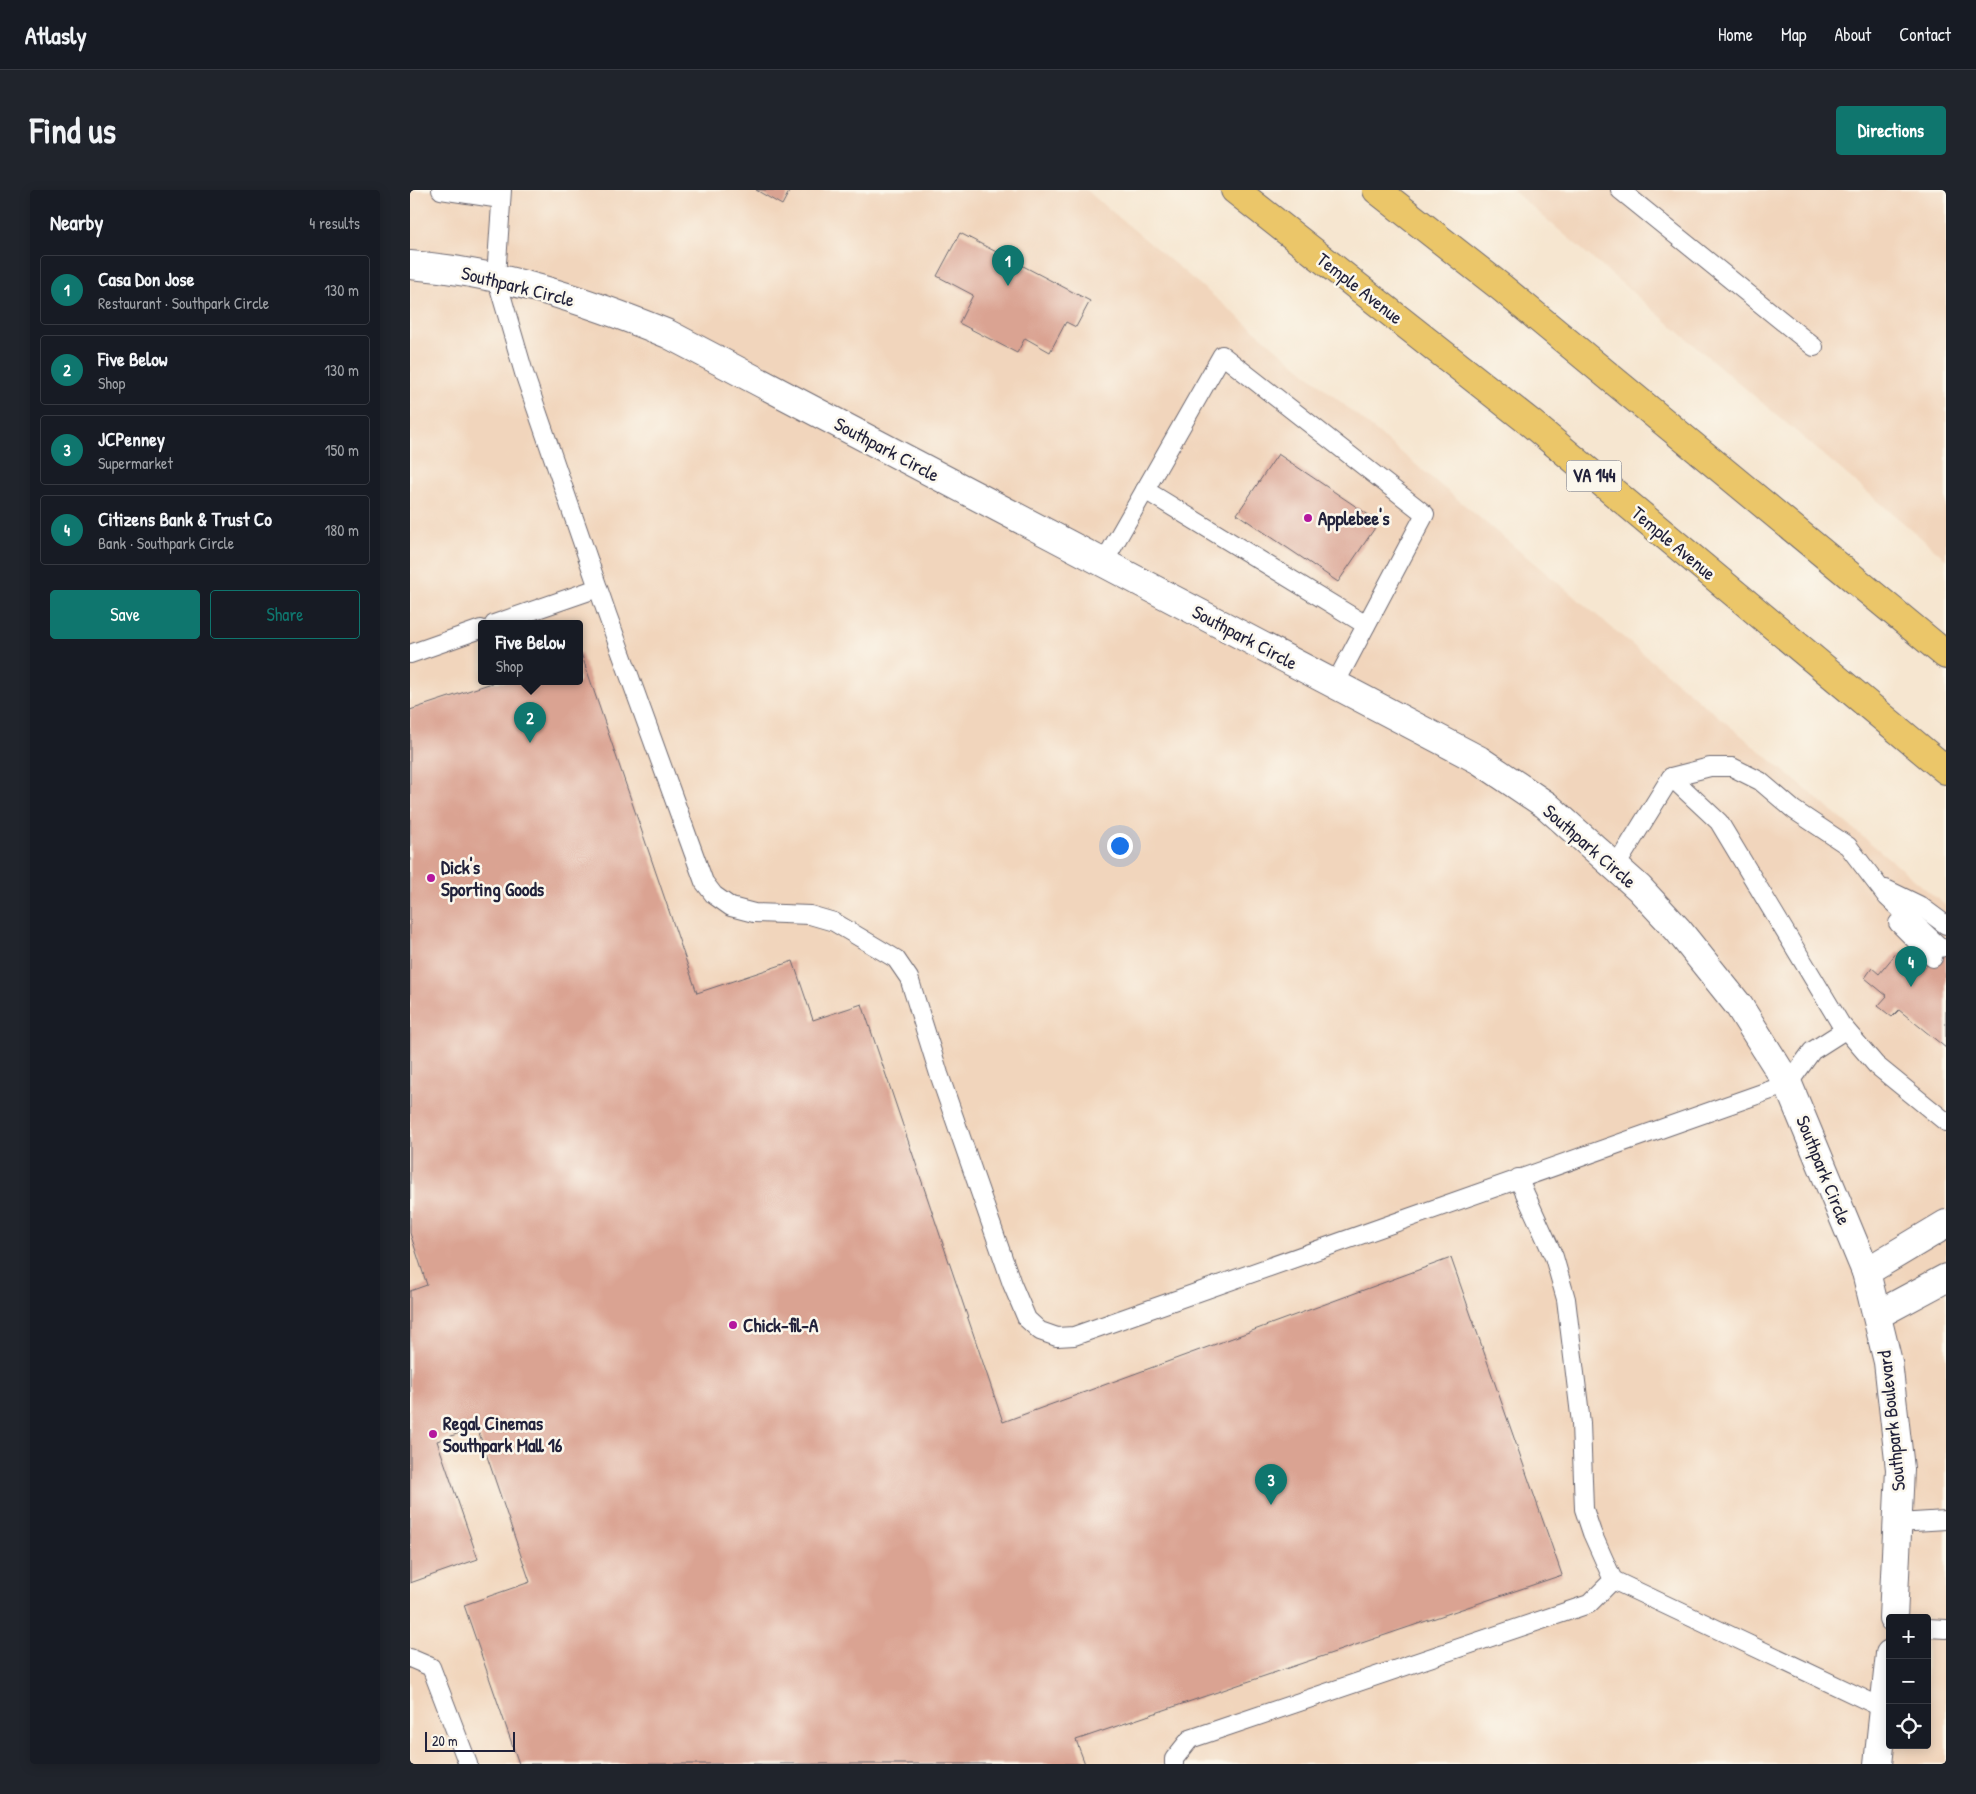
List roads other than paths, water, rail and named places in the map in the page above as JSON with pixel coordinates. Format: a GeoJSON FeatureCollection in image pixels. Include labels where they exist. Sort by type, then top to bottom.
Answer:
{"type":"FeatureCollection","features":[{"type":"Feature","properties":{"kind":"main road","name":"Temple Avenue"},"geometry":{"type":"LineString","coordinates":[[1235,190],[1532,424],[1946,770]]}},
{"type":"Feature","properties":{"kind":"main road"},"geometry":{"type":"LineString","coordinates":[[1377,190],[1510,295],[1946,655]]}},
{"type":"Feature","properties":{"kind":"street","name":"Southpark Circle"},"geometry":{"type":"LineString","coordinates":[[410,265],[457,270],[496,277],[571,298],[668,334],[1479,760],[1546,805],[1616,866],[1678,930],[1739,1006],[1788,1084],[1866,1272]]}},
{"type":"Feature","properties":{"kind":"street"},"geometry":{"type":"LineString","coordinates":[[1866,1272],[1946,1224]]}},
{"type":"Feature","properties":{"kind":"street","name":"Southpark Boulevard"},"geometry":{"type":"LineString","coordinates":[[1866,1272],[1888,1362],[1900,1469],[1893,1614]]}},
{"type":"Feature","properties":{"kind":"street"},"geometry":{"type":"LineString","coordinates":[[1877,1315],[1946,1278]]}},
{"type":"Feature","properties":{"kind":"street"},"geometry":{"type":"LineString","coordinates":[[1878,1764],[1889,1659]]}},
{"type":"Feature","properties":{"kind":"lane"},"geometry":{"type":"LineString","coordinates":[[441,190],[502,194],[496,277],[524,373],[598,588],[704,882],[714,896],[731,907],[754,913],[810,915],[834,922],[896,959],[908,978],[939,1074],[1012,1284],[1027,1319],[1040,1331],[1057,1337],[1074,1336],[1788,1084],[1812,1051],[1845,1030]]}},
{"type":"Feature","properties":{"kind":"lane"},"geometry":{"type":"LineString","coordinates":[[1620,190],[1814,347]]}},
{"type":"Feature","properties":{"kind":"lane"},"geometry":{"type":"LineString","coordinates":[[1104,562],[1222,354],[1425,514],[1335,684]]}},
{"type":"Feature","properties":{"kind":"lane"},"geometry":{"type":"LineString","coordinates":[[1144,490],[1366,624]]}},
{"type":"Feature","properties":{"kind":"lane"},"geometry":{"type":"LineString","coordinates":[[506,620],[598,588]]}},
{"type":"Feature","properties":{"kind":"lane"},"geometry":{"type":"LineString","coordinates":[[410,654],[478,630]]}},
{"type":"Feature","properties":{"kind":"lane"},"geometry":{"type":"LineString","coordinates":[[1616,866],[1671,777],[1710,767],[1732,767],[1760,781],[1794,810],[1848,846],[1887,897],[1937,953]]}},
{"type":"Feature","properties":{"kind":"lane"},"geometry":{"type":"LineString","coordinates":[[1671,777],[1720,822],[1845,1030],[1876,1065],[1946,1122]]}},
{"type":"Feature","properties":{"kind":"lane"},"geometry":{"type":"LineString","coordinates":[[1877,884],[1919,905],[1946,926]]}},
{"type":"Feature","properties":{"kind":"lane"},"geometry":{"type":"LineString","coordinates":[[1518,1178],[1554,1257],[1566,1299],[1581,1423],[1584,1509],[1592,1533],[1613,1580],[1884,1710]]}},
{"type":"Feature","properties":{"kind":"lane"},"geometry":{"type":"LineString","coordinates":[[1898,1523],[1946,1520]]}},
{"type":"Feature","properties":{"kind":"lane"},"geometry":{"type":"LineString","coordinates":[[1174,1764],[1174,1759],[1190,1739],[1590,1604],[1613,1580]]}},
{"type":"Feature","properties":{"kind":"lane"},"geometry":{"type":"LineString","coordinates":[[1931,1628],[1946,1629]]}},
{"type":"Feature","properties":{"kind":"lane"},"geometry":{"type":"LineString","coordinates":[[410,1658],[431,1667],[468,1764]]}},
{"type":"Feature","properties":{"kind":"place","name":"Casa Don Jose"},"geometry":{"type":"Point","coordinates":[1008,286]}},
{"type":"Feature","properties":{"kind":"place","name":"Applebee's"},"geometry":{"type":"Point","coordinates":[1308,518]}},
{"type":"Feature","properties":{"kind":"place","name":"Five Below"},"geometry":{"type":"Point","coordinates":[530,743]}},
{"type":"Feature","properties":{"kind":"place","name":"Dick's Sporting Goods"},"geometry":{"type":"Point","coordinates":[431,878]}},
{"type":"Feature","properties":{"kind":"place","name":"Citizens Bank & Trust Co"},"geometry":{"type":"Point","coordinates":[1911,987]}},
{"type":"Feature","properties":{"kind":"place","name":"Chick-fil-A"},"geometry":{"type":"Point","coordinates":[733,1325]}},
{"type":"Feature","properties":{"kind":"place","name":"Regal Cinemas Southpark Mall 16"},"geometry":{"type":"Point","coordinates":[433,1434]}},
{"type":"Feature","properties":{"kind":"place","name":"JCPenney"},"geometry":{"type":"Point","coordinates":[1271,1505]}}]}
